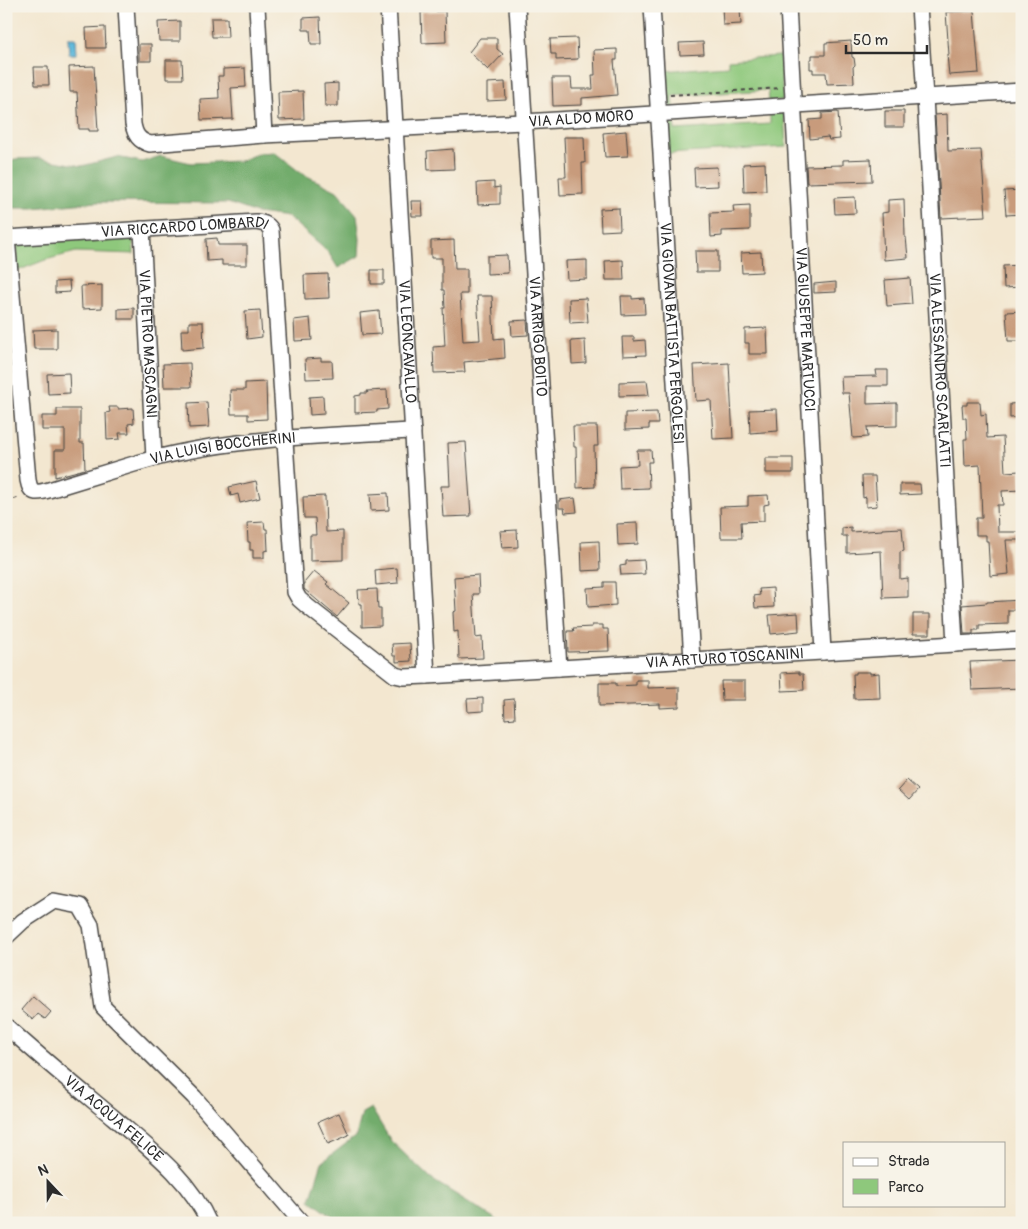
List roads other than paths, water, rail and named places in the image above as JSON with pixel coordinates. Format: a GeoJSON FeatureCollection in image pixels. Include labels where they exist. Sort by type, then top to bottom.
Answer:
{"type":"FeatureCollection","features":[{"type":"Feature","properties":{"kind":"street","name":"VIA ALDO MORO"},"geometry":{"type":"LineString","coordinates":[[126,6],[133,124],[140,140],[148,143],[159,144],[264,135],[524,122],[1022,91]]}},
{"type":"Feature","properties":{"kind":"street"},"geometry":{"type":"LineString","coordinates":[[257,6],[264,135]]}},
{"type":"Feature","properties":{"kind":"street","name":"VIA LEONCAVALLO"},"geometry":{"type":"LineString","coordinates":[[388,6],[427,676]]}},
{"type":"Feature","properties":{"kind":"street","name":"VIA ARRIGO BOITO"},"geometry":{"type":"LineString","coordinates":[[518,6],[559,668]]}},
{"type":"Feature","properties":{"kind":"street","name":"VIA GIOVAN BATTISTA PERGOLESI"},"geometry":{"type":"LineString","coordinates":[[652,6],[692,660]]}},
{"type":"Feature","properties":{"kind":"street","name":"VIA GIUSEPPE MARTUCCI"},"geometry":{"type":"LineString","coordinates":[[788,6],[823,652]]}},
{"type":"Feature","properties":{"kind":"street","name":"VIA ALESSANDRO SCARLATTI"},"geometry":{"type":"LineString","coordinates":[[919,6],[956,644]]}},
{"type":"Feature","properties":{"kind":"street","name":"VIA RICCARDO LOMBARDI"},"geometry":{"type":"LineString","coordinates":[[7,238],[256,222],[262,222],[269,226],[272,230],[295,592],[307,606],[395,675],[404,677],[427,676]]}},
{"type":"Feature","properties":{"kind":"street","name":"VIA PIETRO MASCAGNI"},"geometry":{"type":"LineString","coordinates":[[142,229],[154,458]]}},
{"type":"Feature","properties":{"kind":"street","name":"VIA LUIGI BOCCHERINI"},"geometry":{"type":"LineString","coordinates":[[7,238],[28,480],[32,490],[38,492],[55,488],[154,458],[212,446],[285,438],[413,431]]}},
{"type":"Feature","properties":{"kind":"street","name":"VIA ARTURO TOSCANINI"},"geometry":{"type":"LineString","coordinates":[[427,676],[1022,640]]}},
{"type":"Feature","properties":{"kind":"street"},"geometry":{"type":"LineString","coordinates":[[6,938],[23,920],[54,901],[80,906],[91,925],[103,1007],[194,1097],[302,1223]]}},
{"type":"Feature","properties":{"kind":"street","name":"VIA ACQUA FELICE"},"geometry":{"type":"LineString","coordinates":[[6,1026],[178,1176],[194,1195],[209,1223]]}},
{"type":"Feature","properties":{"kind":"water"},"geometry":{"type":"Polygon","coordinates":[[[68,38],[76,38],[77,54],[69,54],[68,38]]]}}]}
